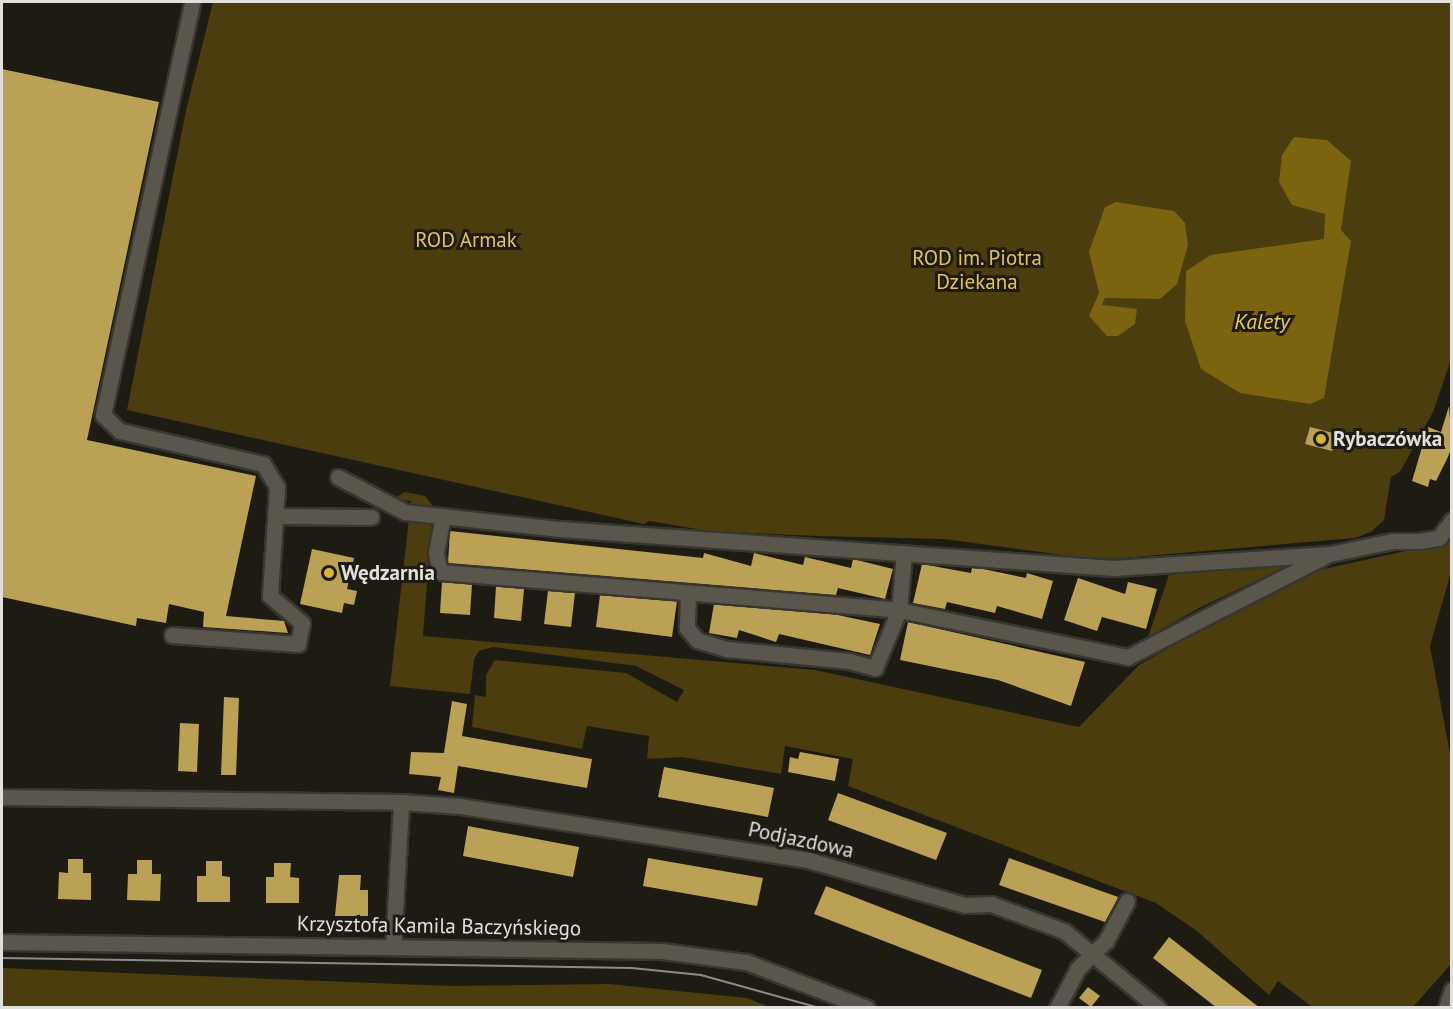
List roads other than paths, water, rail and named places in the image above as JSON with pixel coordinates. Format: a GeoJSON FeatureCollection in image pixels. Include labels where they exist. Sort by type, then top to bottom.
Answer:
{"type":"FeatureCollection","features":[{"type":"Feature","properties":{"kind":"street"},"geometry":{"type":"LineString","coordinates":[[172,635],[298,644],[302,623],[270,596],[277,487],[263,464],[120,431],[103,415],[192,2]]}},
{"type":"Feature","properties":{"kind":"street"},"geometry":{"type":"LineString","coordinates":[[338,477],[405,512],[634,535],[1114,568],[1330,554],[1392,541],[1439,538],[1452,520]]}},
{"type":"Feature","properties":{"kind":"street"},"geometry":{"type":"LineString","coordinates":[[275,516],[371,517]]}},
{"type":"Feature","properties":{"kind":"street"},"geometry":{"type":"LineString","coordinates":[[443,516],[436,553],[440,572],[899,610],[1128,657],[1330,554]]}},
{"type":"Feature","properties":{"kind":"street"},"geometry":{"type":"LineString","coordinates":[[688,594],[687,628],[697,640],[727,649],[849,661],[875,668],[899,610],[904,553]]}},
{"type":"Feature","properties":{"kind":"street","name":"Podjazdowa"},"geometry":{"type":"LineString","coordinates":[[2,796],[400,802],[460,806],[808,860],[965,906],[992,904],[1064,931],[1091,951],[1142,1002],[1158,1008]]}},
{"type":"Feature","properties":{"kind":"street"},"geometry":{"type":"LineString","coordinates":[[393,946],[400,802]]}},
{"type":"Feature","properties":{"kind":"street"},"geometry":{"type":"LineString","coordinates":[[1057,1008],[1091,951],[1106,941],[1127,901]]}},
{"type":"Feature","properties":{"kind":"street","name":"Krzysztofa Kamila Baczyńskiego"},"geometry":{"type":"LineString","coordinates":[[2,942],[662,951],[724,957],[867,1008]]}},
{"type":"Feature","properties":{"kind":"street"},"geometry":{"type":"LineString","coordinates":[[1446,1008],[1452,990]]}},
{"type":"Feature","properties":{"kind":"water","name":"Kalety"},"geometry":{"type":"Polygon","coordinates":[[[1294,137],[1327,140],[1351,161],[1341,230],[1351,241],[1324,398],[1310,404],[1240,393],[1201,369],[1185,321],[1186,271],[1211,255],[1324,239],[1325,214],[1292,205],[1279,182],[1282,155],[1294,137]]]}},
{"type":"Feature","properties":{"kind":"water"},"geometry":{"type":"Polygon","coordinates":[[[1116,202],[1174,211],[1185,223],[1188,245],[1177,284],[1160,299],[1105,298],[1102,305],[1137,309],[1135,324],[1118,336],[1107,336],[1089,316],[1099,293],[1089,252],[1105,207],[1116,202]]]}},
{"type":"Feature","properties":{"kind":"tram line"},"geometry":{"type":"LineString","coordinates":[[2,958],[632,968],[701,975],[820,1008]]}},
{"type":"Feature","properties":{"kind":"place","name":"Rybaczówka"},"geometry":{"type":"Point","coordinates":[1321,439]}},
{"type":"Feature","properties":{"kind":"place","name":"Wędzarnia"},"geometry":{"type":"Point","coordinates":[329,573]}},
{"type":"Feature","properties":{"kind":"park label","name":"ROD Armak"},"geometry":{"type":"Point","coordinates":[466,240]}},
{"type":"Feature","properties":{"kind":"park label","name":"ROD im. Piotra Dziekana"},"geometry":{"type":"Point","coordinates":[977,270]}}]}
